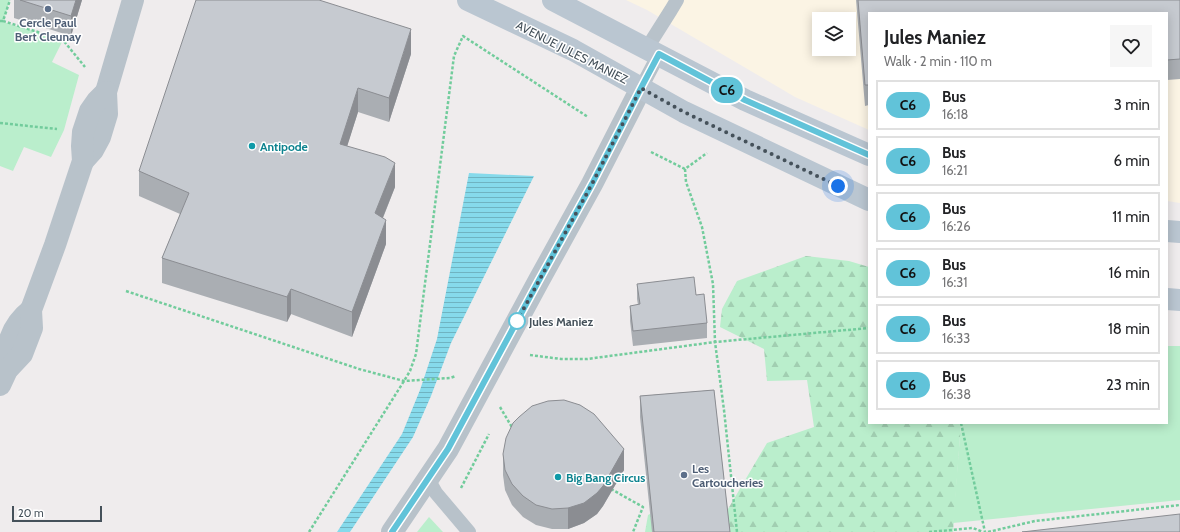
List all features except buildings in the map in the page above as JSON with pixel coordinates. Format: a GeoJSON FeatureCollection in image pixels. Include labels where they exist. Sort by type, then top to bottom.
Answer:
{"type":"FeatureCollection","features":[{"type":"Feature","properties":{"kind":"main road","name":"AVENUE JULES MANIEZ"},"geometry":{"type":"LineString","coordinates":[[468,0],[574,50],[684,112],[868,200]]}},
{"type":"Feature","properties":{"kind":"main road"},"geometry":{"type":"LineString","coordinates":[[553,0],[745,100],[868,155]]}},
{"type":"Feature","properties":{"kind":"main road"},"geometry":{"type":"LineString","coordinates":[[1168,231],[1180,232]]}},
{"type":"Feature","properties":{"kind":"main road"},"geometry":{"type":"LineString","coordinates":[[1168,299],[1180,300]]}},
{"type":"Feature","properties":{"kind":"street"},"geometry":{"type":"LineString","coordinates":[[83,161],[93,150],[100,137],[107,114],[106,92],[133,0]]}},
{"type":"Feature","properties":{"kind":"street"},"geometry":{"type":"LineString","coordinates":[[392,532],[448,449],[592,184],[641,88]]}},
{"type":"Feature","properties":{"kind":"street"},"geometry":{"type":"LineString","coordinates":[[3,378],[22,354],[32,328],[31,310],[55,245],[83,161],[83,132],[90,111],[106,92]]}},
{"type":"Feature","properties":{"kind":"lane"},"geometry":{"type":"LineString","coordinates":[[641,88],[653,51],[677,0]]}},
{"type":"Feature","properties":{"kind":"lane"},"geometry":{"type":"LineString","coordinates":[[428,479],[436,493],[469,532]]}},
{"type":"Feature","properties":{"kind":"path"},"geometry":{"type":"LineString","coordinates":[[10,0],[2,22],[63,40],[106,92]]}},
{"type":"Feature","properties":{"kind":"path"},"geometry":{"type":"LineString","coordinates":[[309,532],[404,381],[410,371],[416,354],[454,56],[463,36],[588,117]]}},
{"type":"Feature","properties":{"kind":"path"},"geometry":{"type":"LineString","coordinates":[[0,123],[83,132]]}},
{"type":"Feature","properties":{"kind":"path"},"geometry":{"type":"LineString","coordinates":[[685,169],[711,150]]}},
{"type":"Feature","properties":{"kind":"path"},"geometry":{"type":"LineString","coordinates":[[651,152],[685,169]]}},
{"type":"Feature","properties":{"kind":"path"},"geometry":{"type":"LineString","coordinates":[[685,169],[686,182],[702,227],[713,284],[715,342],[737,532]]}},
{"type":"Feature","properties":{"kind":"path"},"geometry":{"type":"LineString","coordinates":[[126,291],[360,369],[404,381],[450,378]]}},
{"type":"Feature","properties":{"kind":"path"},"geometry":{"type":"LineString","coordinates":[[497,358],[524,354],[561,359],[587,359],[715,342],[868,328]]}},
{"type":"Feature","properties":{"kind":"path"},"geometry":{"type":"LineString","coordinates":[[961,424],[984,532]]}},
{"type":"Feature","properties":{"kind":"path"},"geometry":{"type":"LineString","coordinates":[[610,489],[643,507],[633,532]]}},
{"type":"Feature","properties":{"kind":"path"},"geometry":{"type":"LineString","coordinates":[[988,532],[1035,521],[1180,504]]}},
{"type":"Feature","properties":{"kind":"path"},"geometry":{"type":"LineString","coordinates":[[929,532],[974,528],[984,532]]}},
{"type":"Feature","properties":{"kind":"shaded area"},"geometry":{"type":"Polygon","coordinates":[[[626,0],[1180,0],[1180,203],[1168,201],[1168,12],[868,12],[868,130],[795,97],[647,10],[626,0]]]}},
{"type":"Feature","properties":{"kind":"green space"},"geometry":{"type":"Polygon","coordinates":[[[0,0],[10,0],[3,22],[63,40],[52,62],[79,75],[64,130],[51,157],[24,147],[13,171],[0,166],[0,0]]]}},
{"type":"Feature","properties":{"kind":"green space"},"geometry":{"type":"Polygon","coordinates":[[[806,256],[849,261],[868,267],[868,424],[961,424],[953,532],[645,532],[648,515],[663,507],[728,509],[767,443],[814,427],[807,380],[767,381],[764,349],[720,327],[722,309],[737,281],[806,256]]]}},
{"type":"Feature","properties":{"kind":"green space"},"geometry":{"type":"Polygon","coordinates":[[[1168,346],[1180,346],[1180,500],[953,523],[961,424],[1168,424],[1168,346]]]}},
{"type":"Feature","properties":{"kind":"green space"},"geometry":{"type":"Polygon","coordinates":[[[429,517],[443,532],[417,532],[429,517]]]}},
{"type":"Feature","properties":{"kind":"water"},"geometry":{"type":"Polygon","coordinates":[[[469,173],[534,176],[451,343],[431,396],[413,437],[350,532],[337,532],[402,434],[420,390],[437,339],[469,173]]]}},
{"type":"Feature","properties":{"kind":"bus line","name":"C6"},"geometry":{"type":"LineString","coordinates":[[392,532],[448,449],[592,184],[659,54],[745,100],[868,155]]}},
{"type":"Feature","properties":{"kind":"place","name":"Cercle Paul Bert Cleunay"},"geometry":{"type":"Point","coordinates":[48,9]}},
{"type":"Feature","properties":{"kind":"place","name":"Antipode"},"geometry":{"type":"Point","coordinates":[252,146]}},
{"type":"Feature","properties":{"kind":"place","name":"Jules Maniez"},"geometry":{"type":"Point","coordinates":[517,321]}},
{"type":"Feature","properties":{"kind":"place","name":"Les Cartoucheries"},"geometry":{"type":"Point","coordinates":[684,475]}},
{"type":"Feature","properties":{"kind":"place","name":"Big Bang Circus"},"geometry":{"type":"Point","coordinates":[558,477]}},
{"type":"Feature","properties":{"kind":"route"},"geometry":{"type":"LineString","coordinates":[[517,321],[592,184],[641,88],[684,112],[838,186]]}}]}
